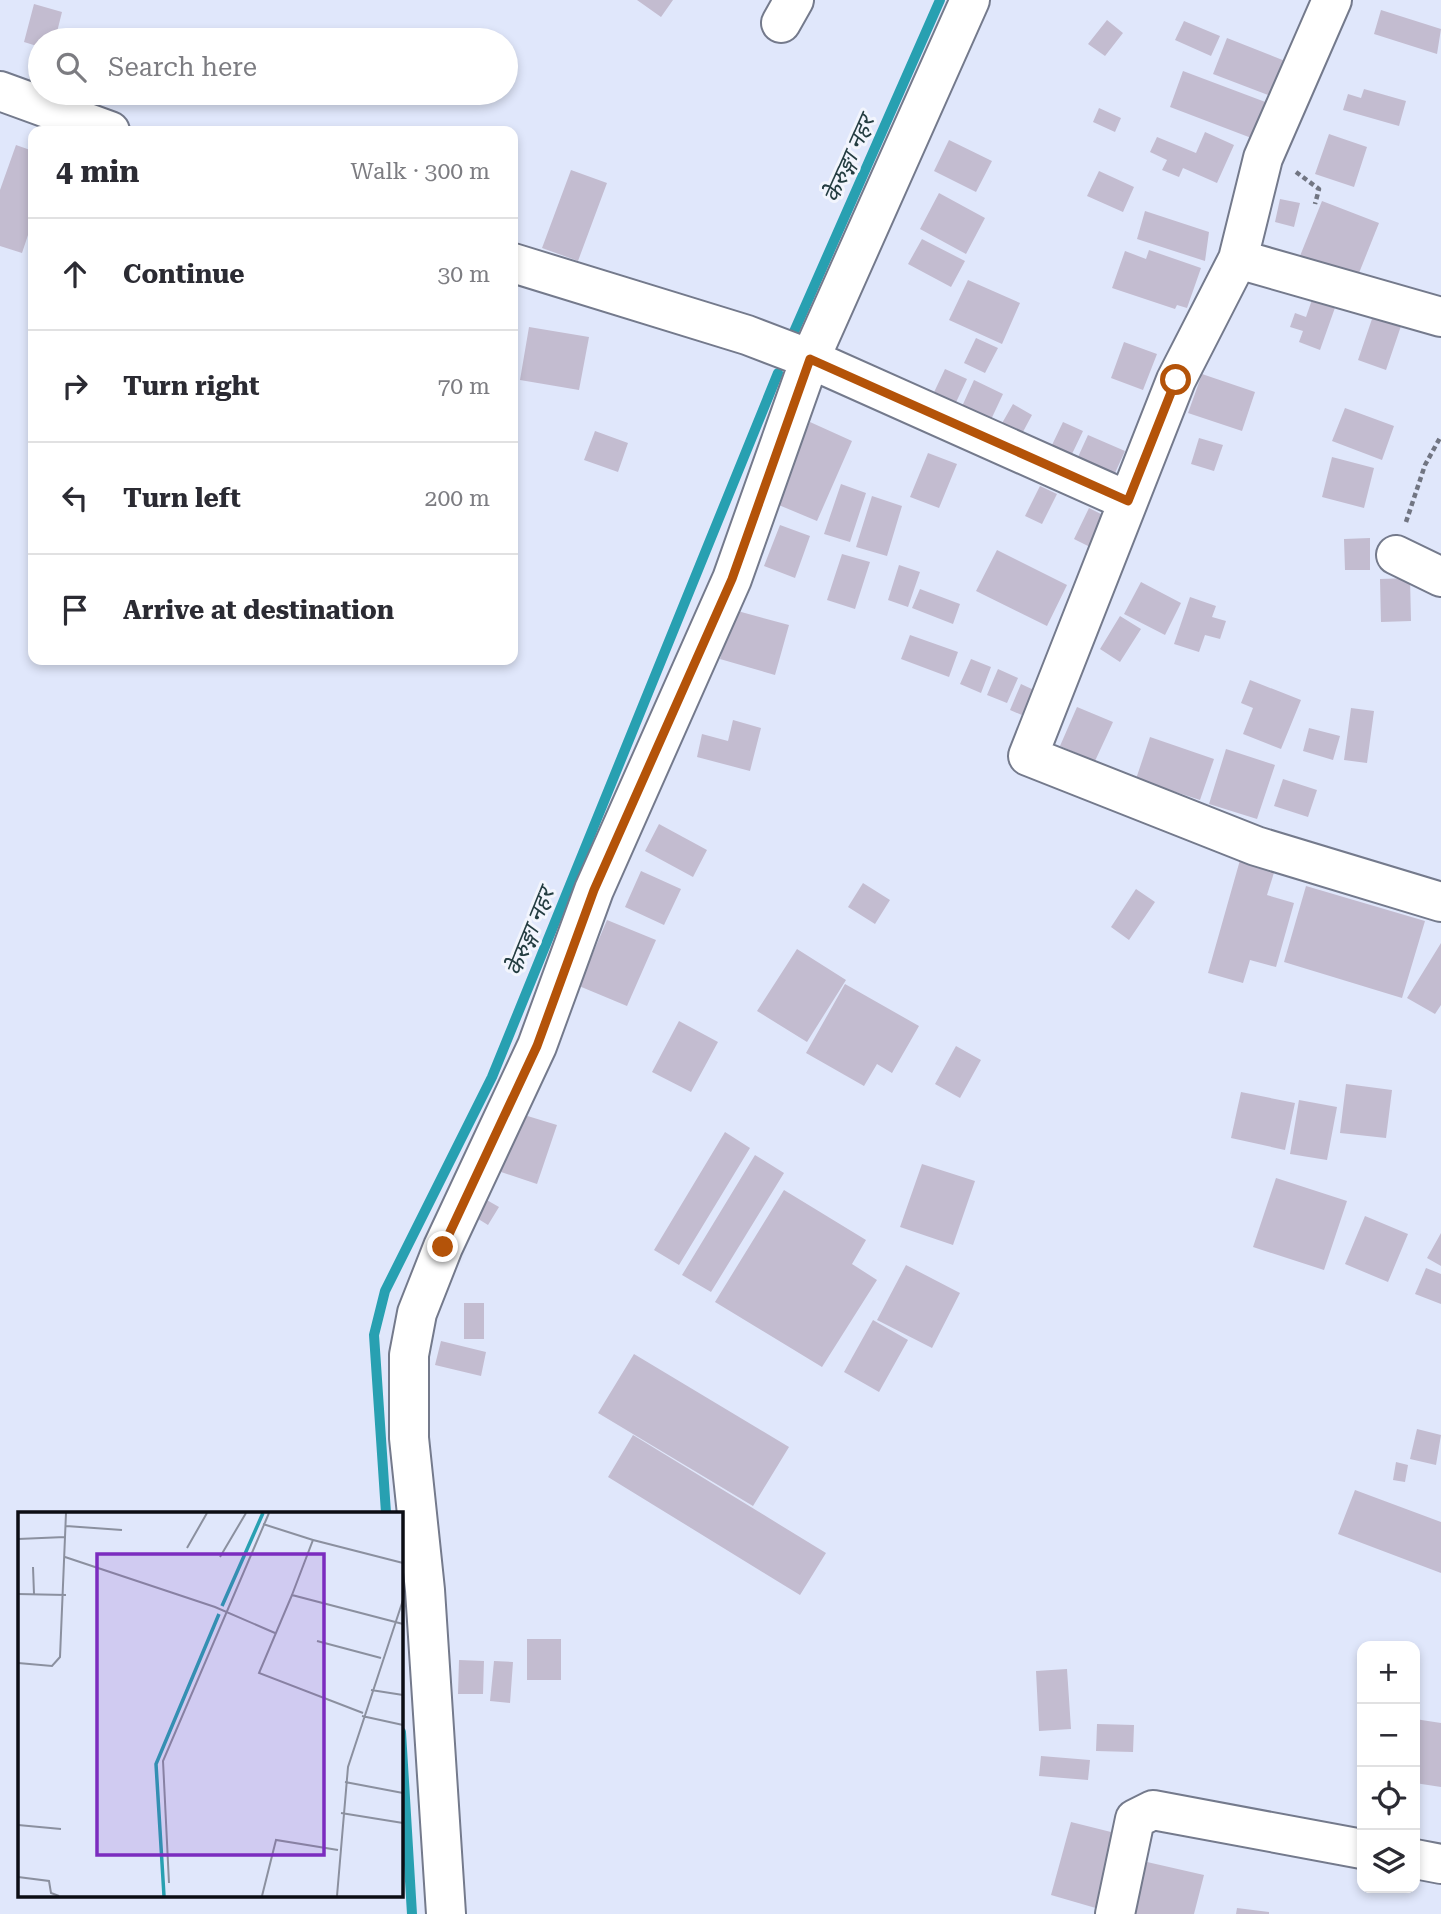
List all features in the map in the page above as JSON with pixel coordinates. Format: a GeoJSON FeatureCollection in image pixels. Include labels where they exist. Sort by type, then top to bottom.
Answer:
{"type":"FeatureCollection","features":[{"type":"Feature","properties":{"kind":"street"},"geometry":{"type":"LineString","coordinates":[[446,1914],[425,1590],[409,1438],[409,1355],[417,1313],[439,1256],[537,1046],[594,890],[732,579],[810,359],[970,0]]}},
{"type":"Feature","properties":{"kind":"street"},"geometry":{"type":"LineString","coordinates":[[1332,0],[1263,158],[1238,258],[1176,380],[1028,757],[1256,846],[1441,902]]}},
{"type":"Feature","properties":{"kind":"street"},"geometry":{"type":"LineString","coordinates":[[0,91],[28,101]]}},
{"type":"Feature","properties":{"kind":"street"},"geometry":{"type":"LineString","coordinates":[[38,105],[96,126]]}},
{"type":"Feature","properties":{"kind":"street"},"geometry":{"type":"LineString","coordinates":[[1238,258],[1441,317]]}},
{"type":"Feature","properties":{"kind":"street"},"geometry":{"type":"LineString","coordinates":[[518,265],[747,335],[810,359],[1128,501]]}},
{"type":"Feature","properties":{"kind":"street"},"geometry":{"type":"LineString","coordinates":[[1396,555],[1441,577]]}},
{"type":"Feature","properties":{"kind":"street"},"geometry":{"type":"LineString","coordinates":[[1115,1914],[1135,1819],[1153,1810],[1357,1848]]}},
{"type":"Feature","properties":{"kind":"street"},"geometry":{"type":"LineString","coordinates":[[1420,1860],[1441,1864]]}},
{"type":"Feature","properties":{"kind":"path"},"geometry":{"type":"LineString","coordinates":[[1396,555],[1425,465],[1441,436]]}},
{"type":"Feature","properties":{"kind":"building"},"geometry":{"type":"Polygon","coordinates":[[[637,0],[673,0],[661,17],[637,0]]]}},
{"type":"Feature","properties":{"kind":"building"},"geometry":{"type":"Polygon","coordinates":[[[34,4],[62,12],[58,28],[28,28],[28,43],[24,42],[34,4]]]}},
{"type":"Feature","properties":{"kind":"building"},"geometry":{"type":"Polygon","coordinates":[[[1381,10],[1441,29],[1437,54],[1374,34],[1381,10]]]}},
{"type":"Feature","properties":{"kind":"building"},"geometry":{"type":"Polygon","coordinates":[[[1107,20],[1123,33],[1105,56],[1088,44],[1107,20]]]}},
{"type":"Feature","properties":{"kind":"building"},"geometry":{"type":"Polygon","coordinates":[[[1184,21],[1220,36],[1211,56],[1175,40],[1184,21]]]}},
{"type":"Feature","properties":{"kind":"building"},"geometry":{"type":"Polygon","coordinates":[[[1227,38],[1295,65],[1281,100],[1213,74],[1227,38]]]}},
{"type":"Feature","properties":{"kind":"building"},"geometry":{"type":"Polygon","coordinates":[[[1183,71],[1268,103],[1254,139],[1170,107],[1183,71]]]}},
{"type":"Feature","properties":{"kind":"building"},"geometry":{"type":"Polygon","coordinates":[[[1364,89],[1406,101],[1399,126],[1343,110],[1348,94],[1361,98],[1364,89]]]}},
{"type":"Feature","properties":{"kind":"building"},"geometry":{"type":"Polygon","coordinates":[[[1099,108],[1121,118],[1115,132],[1093,122],[1099,108]]]}},
{"type":"Feature","properties":{"kind":"building"},"geometry":{"type":"Polygon","coordinates":[[[1205,132],[1234,145],[1217,183],[1183,168],[1179,177],[1162,170],[1167,160],[1150,152],[1157,137],[1196,153],[1205,132]]]}},
{"type":"Feature","properties":{"kind":"building"},"geometry":{"type":"Polygon","coordinates":[[[1329,134],[1367,147],[1354,187],[1315,174],[1329,134]]]}},
{"type":"Feature","properties":{"kind":"building"},"geometry":{"type":"Polygon","coordinates":[[[949,140],[992,161],[976,192],[934,171],[949,140]]]}},
{"type":"Feature","properties":{"kind":"building"},"geometry":{"type":"Polygon","coordinates":[[[16,145],[28,149],[28,235],[22,253],[0,246],[0,190],[16,145]]]}},
{"type":"Feature","properties":{"kind":"building"},"geometry":{"type":"Polygon","coordinates":[[[571,170],[607,183],[578,261],[542,248],[571,170]]]}},
{"type":"Feature","properties":{"kind":"building"},"geometry":{"type":"Polygon","coordinates":[[[1099,171],[1134,187],[1123,212],[1087,196],[1099,171]]]}},
{"type":"Feature","properties":{"kind":"building"},"geometry":{"type":"Polygon","coordinates":[[[939,193],[985,218],[966,254],[920,229],[939,193]]]}},
{"type":"Feature","properties":{"kind":"building"},"geometry":{"type":"Polygon","coordinates":[[[1280,199],[1300,203],[1294,227],[1275,222],[1280,199]]]}},
{"type":"Feature","properties":{"kind":"building"},"geometry":{"type":"Polygon","coordinates":[[[1322,201],[1379,223],[1353,288],[1296,266],[1322,201]]]}},
{"type":"Feature","properties":{"kind":"building"},"geometry":{"type":"Polygon","coordinates":[[[1145,211],[1209,232],[1205,261],[1137,239],[1145,211]]]}},
{"type":"Feature","properties":{"kind":"building"},"geometry":{"type":"Polygon","coordinates":[[[922,239],[965,261],[951,287],[908,264],[922,239]]]}},
{"type":"Feature","properties":{"kind":"building"},"geometry":{"type":"Polygon","coordinates":[[[1149,250],[1201,268],[1187,308],[1177,305],[1175,309],[1112,288],[1125,251],[1146,259],[1149,250]]]}},
{"type":"Feature","properties":{"kind":"building"},"geometry":{"type":"Polygon","coordinates":[[[968,280],[1020,303],[1002,344],[949,320],[968,280]]]}},
{"type":"Feature","properties":{"kind":"building"},"geometry":{"type":"Polygon","coordinates":[[[1314,294],[1337,302],[1320,350],[1299,342],[1303,331],[1290,327],[1295,313],[1306,317],[1314,294]]]}},
{"type":"Feature","properties":{"kind":"building"},"geometry":{"type":"Polygon","coordinates":[[[1373,316],[1401,326],[1386,370],[1358,360],[1373,316]]]}},
{"type":"Feature","properties":{"kind":"building"},"geometry":{"type":"Polygon","coordinates":[[[529,327],[589,337],[579,390],[520,380],[529,327]]]}},
{"type":"Feature","properties":{"kind":"building"},"geometry":{"type":"Polygon","coordinates":[[[976,338],[998,348],[985,373],[964,363],[976,338]]]}},
{"type":"Feature","properties":{"kind":"building"},"geometry":{"type":"Polygon","coordinates":[[[1124,342],[1157,354],[1143,390],[1111,378],[1124,342]]]}},
{"type":"Feature","properties":{"kind":"building"},"geometry":{"type":"Polygon","coordinates":[[[945,369],[967,379],[950,415],[928,405],[945,369]]]}},
{"type":"Feature","properties":{"kind":"building"},"geometry":{"type":"Polygon","coordinates":[[[1202,374],[1255,392],[1242,431],[1188,413],[1202,374]]]}},
{"type":"Feature","properties":{"kind":"building"},"geometry":{"type":"Polygon","coordinates":[[[974,380],[1003,394],[988,426],[959,413],[974,380]]]}},
{"type":"Feature","properties":{"kind":"building"},"geometry":{"type":"Polygon","coordinates":[[[1013,404],[1032,415],[1017,443],[997,432],[1013,404]]]}},
{"type":"Feature","properties":{"kind":"building"},"geometry":{"type":"Polygon","coordinates":[[[1345,408],[1394,426],[1382,460],[1332,441],[1345,408]]]}},
{"type":"Feature","properties":{"kind":"building"},"geometry":{"type":"Polygon","coordinates":[[[810,422],[852,441],[817,521],[774,503],[810,422]]]}},
{"type":"Feature","properties":{"kind":"building"},"geometry":{"type":"Polygon","coordinates":[[[1063,422],[1083,431],[1072,454],[1052,445],[1063,422]]]}},
{"type":"Feature","properties":{"kind":"building"},"geometry":{"type":"Polygon","coordinates":[[[595,431],[628,443],[618,472],[584,460],[595,431]]]}},
{"type":"Feature","properties":{"kind":"building"},"geometry":{"type":"Polygon","coordinates":[[[1088,435],[1125,451],[1110,484],[1073,468],[1088,435]]]}},
{"type":"Feature","properties":{"kind":"building"},"geometry":{"type":"Polygon","coordinates":[[[1199,438],[1223,445],[1214,471],[1191,464],[1199,438]]]}},
{"type":"Feature","properties":{"kind":"building"},"geometry":{"type":"Polygon","coordinates":[[[928,453],[957,464],[939,508],[910,497],[928,453]]]}},
{"type":"Feature","properties":{"kind":"building"},"geometry":{"type":"Polygon","coordinates":[[[1332,457],[1374,468],[1364,508],[1322,497],[1332,457]]]}},
{"type":"Feature","properties":{"kind":"building"},"geometry":{"type":"Polygon","coordinates":[[[841,484],[866,493],[850,542],[824,534],[841,484]]]}},
{"type":"Feature","properties":{"kind":"building"},"geometry":{"type":"Polygon","coordinates":[[[1040,486],[1057,494],[1042,524],[1025,516],[1040,486]]]}},
{"type":"Feature","properties":{"kind":"building"},"geometry":{"type":"Polygon","coordinates":[[[872,496],[902,506],[887,556],[856,547],[872,496]]]}},
{"type":"Feature","properties":{"kind":"building"},"geometry":{"type":"Polygon","coordinates":[[[1089,508],[1113,520],[1098,551],[1074,539],[1089,508]]]}},
{"type":"Feature","properties":{"kind":"building"},"geometry":{"type":"Polygon","coordinates":[[[780,525],[810,536],[795,578],[764,566],[780,525]]]}},
{"type":"Feature","properties":{"kind":"building"},"geometry":{"type":"Polygon","coordinates":[[[1370,538],[1370,570],[1345,570],[1344,539],[1370,538]]]}},
{"type":"Feature","properties":{"kind":"building"},"geometry":{"type":"Polygon","coordinates":[[[997,550],[1067,585],[1047,626],[976,591],[997,550]]]}},
{"type":"Feature","properties":{"kind":"building"},"geometry":{"type":"Polygon","coordinates":[[[842,554],[870,562],[855,609],[827,600],[842,554]]]}},
{"type":"Feature","properties":{"kind":"building"},"geometry":{"type":"Polygon","coordinates":[[[899,565],[920,572],[908,607],[888,600],[899,565]]]}},
{"type":"Feature","properties":{"kind":"building"},"geometry":{"type":"Polygon","coordinates":[[[1410,578],[1411,621],[1381,622],[1380,579],[1410,578]]]}},
{"type":"Feature","properties":{"kind":"building"},"geometry":{"type":"Polygon","coordinates":[[[1141,582],[1181,603],[1165,635],[1124,614],[1141,582]]]}},
{"type":"Feature","properties":{"kind":"building"},"geometry":{"type":"Polygon","coordinates":[[[920,589],[960,604],[953,624],[912,608],[920,589]]]}},
{"type":"Feature","properties":{"kind":"building"},"geometry":{"type":"Polygon","coordinates":[[[1190,597],[1216,606],[1212,617],[1226,621],[1220,639],[1205,635],[1199,652],[1174,644],[1190,597]]]}},
{"type":"Feature","properties":{"kind":"building"},"geometry":{"type":"Polygon","coordinates":[[[734,610],[789,625],[775,675],[720,659],[734,610]]]}},
{"type":"Feature","properties":{"kind":"building"},"geometry":{"type":"Polygon","coordinates":[[[1120,616],[1141,629],[1120,662],[1100,649],[1120,616]]]}},
{"type":"Feature","properties":{"kind":"building"},"geometry":{"type":"Polygon","coordinates":[[[910,635],[958,652],[949,677],[901,659],[910,635]]]}},
{"type":"Feature","properties":{"kind":"building"},"geometry":{"type":"Polygon","coordinates":[[[971,659],[991,667],[981,693],[960,684],[971,659]]]}},
{"type":"Feature","properties":{"kind":"building"},"geometry":{"type":"Polygon","coordinates":[[[998,669],[1018,678],[1007,703],[987,695],[998,669]]]}},
{"type":"Feature","properties":{"kind":"building"},"geometry":{"type":"Polygon","coordinates":[[[1250,680],[1301,700],[1281,749],[1243,734],[1253,708],[1241,703],[1250,680]]]}},
{"type":"Feature","properties":{"kind":"building"},"geometry":{"type":"Polygon","coordinates":[[[1021,684],[1049,697],[1038,722],[1010,710],[1021,684]]]}},
{"type":"Feature","properties":{"kind":"building"},"geometry":{"type":"Polygon","coordinates":[[[1077,707],[1113,722],[1095,761],[1060,746],[1077,707]]]}},
{"type":"Feature","properties":{"kind":"building"},"geometry":{"type":"Polygon","coordinates":[[[1351,708],[1374,711],[1367,763],[1344,760],[1351,708]]]}},
{"type":"Feature","properties":{"kind":"building"},"geometry":{"type":"Polygon","coordinates":[[[733,720],[761,728],[750,771],[697,757],[702,734],[728,741],[733,720]]]}},
{"type":"Feature","properties":{"kind":"building"},"geometry":{"type":"Polygon","coordinates":[[[1309,728],[1340,736],[1333,760],[1303,751],[1309,728]]]}},
{"type":"Feature","properties":{"kind":"building"},"geometry":{"type":"Polygon","coordinates":[[[1150,737],[1214,759],[1200,800],[1136,779],[1150,737]]]}},
{"type":"Feature","properties":{"kind":"building"},"geometry":{"type":"Polygon","coordinates":[[[1226,749],[1275,765],[1257,819],[1209,804],[1226,749]]]}},
{"type":"Feature","properties":{"kind":"building"},"geometry":{"type":"Polygon","coordinates":[[[1283,779],[1317,790],[1308,817],[1274,806],[1283,779]]]}},
{"type":"Feature","properties":{"kind":"building"},"geometry":{"type":"Polygon","coordinates":[[[659,824],[707,850],[693,877],[645,851],[659,824]]]}},
{"type":"Feature","properties":{"kind":"building"},"geometry":{"type":"Polygon","coordinates":[[[1242,853],[1277,863],[1267,895],[1294,903],[1276,967],[1250,960],[1243,983],[1208,973],[1242,853]]]}},
{"type":"Feature","properties":{"kind":"building"},"geometry":{"type":"Polygon","coordinates":[[[641,871],[681,889],[664,925],[625,907],[641,871]]]}},
{"type":"Feature","properties":{"kind":"building"},"geometry":{"type":"Polygon","coordinates":[[[863,883],[890,900],[875,924],[848,907],[863,883]]]}},
{"type":"Feature","properties":{"kind":"building"},"geometry":{"type":"Polygon","coordinates":[[[1306,886],[1425,921],[1402,998],[1284,962],[1306,886]]]}},
{"type":"Feature","properties":{"kind":"building"},"geometry":{"type":"Polygon","coordinates":[[[1136,889],[1155,902],[1129,940],[1111,927],[1136,889]]]}},
{"type":"Feature","properties":{"kind":"building"},"geometry":{"type":"Polygon","coordinates":[[[607,920],[656,940],[627,1006],[579,986],[607,920]]]}},
{"type":"Feature","properties":{"kind":"building"},"geometry":{"type":"Polygon","coordinates":[[[1441,943],[1441,1005],[1435,1014],[1407,998],[1441,943]]]}},
{"type":"Feature","properties":{"kind":"building"},"geometry":{"type":"Polygon","coordinates":[[[797,949],[846,980],[807,1042],[757,1011],[797,949]]]}},
{"type":"Feature","properties":{"kind":"building"},"geometry":{"type":"Polygon","coordinates":[[[845,984],[919,1026],[892,1073],[877,1064],[864,1086],[806,1053],[845,984]]]}},
{"type":"Feature","properties":{"kind":"building"},"geometry":{"type":"Polygon","coordinates":[[[679,1021],[718,1042],[691,1092],[652,1072],[679,1021]]]}},
{"type":"Feature","properties":{"kind":"building"},"geometry":{"type":"Polygon","coordinates":[[[956,1046],[981,1060],[960,1098],[935,1084],[956,1046]]]}},
{"type":"Feature","properties":{"kind":"building"},"geometry":{"type":"Polygon","coordinates":[[[1346,1084],[1392,1090],[1386,1138],[1340,1133],[1346,1084]]]}},
{"type":"Feature","properties":{"kind":"building"},"geometry":{"type":"Polygon","coordinates":[[[1241,1092],[1295,1103],[1285,1150],[1231,1138],[1241,1092]]]}},
{"type":"Feature","properties":{"kind":"building"},"geometry":{"type":"Polygon","coordinates":[[[1299,1100],[1337,1107],[1327,1160],[1290,1154],[1299,1100]]]}},
{"type":"Feature","properties":{"kind":"building"},"geometry":{"type":"Polygon","coordinates":[[[521,1114],[557,1125],[537,1184],[501,1172],[521,1114]]]}},
{"type":"Feature","properties":{"kind":"building"},"geometry":{"type":"Polygon","coordinates":[[[725,1132],[750,1148],[679,1265],[654,1250],[725,1132]]]}},
{"type":"Feature","properties":{"kind":"building"},"geometry":{"type":"Polygon","coordinates":[[[755,1155],[784,1173],[711,1292],[682,1275],[755,1155]]]}},
{"type":"Feature","properties":{"kind":"building"},"geometry":{"type":"Polygon","coordinates":[[[922,1164],[975,1181],[953,1245],[900,1227],[922,1164]]]}},
{"type":"Feature","properties":{"kind":"building"},"geometry":{"type":"Polygon","coordinates":[[[1276,1178],[1347,1201],[1324,1270],[1253,1247],[1276,1178]]]}},
{"type":"Feature","properties":{"kind":"building"},"geometry":{"type":"Polygon","coordinates":[[[784,1190],[866,1240],[852,1264],[877,1280],[822,1367],[715,1302],[784,1190]]]}},
{"type":"Feature","properties":{"kind":"building"},"geometry":{"type":"Polygon","coordinates":[[[478,1195],[499,1207],[488,1225],[467,1212],[478,1195]]]}},
{"type":"Feature","properties":{"kind":"building"},"geometry":{"type":"Polygon","coordinates":[[[1365,1216],[1408,1234],[1388,1282],[1345,1264],[1365,1216]]]}},
{"type":"Feature","properties":{"kind":"building"},"geometry":{"type":"Polygon","coordinates":[[[1441,1233],[1441,1266],[1427,1258],[1441,1233]]]}},
{"type":"Feature","properties":{"kind":"building"},"geometry":{"type":"Polygon","coordinates":[[[906,1265],[960,1293],[932,1348],[877,1320],[906,1265]]]}},
{"type":"Feature","properties":{"kind":"building"},"geometry":{"type":"Polygon","coordinates":[[[1426,1268],[1441,1274],[1441,1304],[1415,1294],[1426,1268]]]}},
{"type":"Feature","properties":{"kind":"building"},"geometry":{"type":"Polygon","coordinates":[[[464,1303],[484,1303],[484,1339],[464,1339],[464,1303]]]}},
{"type":"Feature","properties":{"kind":"building"},"geometry":{"type":"Polygon","coordinates":[[[873,1320],[908,1340],[879,1392],[844,1372],[873,1320]]]}},
{"type":"Feature","properties":{"kind":"building"},"geometry":{"type":"Polygon","coordinates":[[[441,1341],[486,1352],[481,1376],[435,1365],[441,1341]]]}},
{"type":"Feature","properties":{"kind":"building"},"geometry":{"type":"Polygon","coordinates":[[[634,1354],[789,1447],[753,1506],[598,1413],[634,1354]]]}},
{"type":"Feature","properties":{"kind":"building"},"geometry":{"type":"Polygon","coordinates":[[[1417,1429],[1441,1435],[1436,1465],[1410,1459],[1417,1429]]]}},
{"type":"Feature","properties":{"kind":"building"},"geometry":{"type":"Polygon","coordinates":[[[633,1435],[826,1553],[800,1595],[608,1477],[633,1435]]]}},
{"type":"Feature","properties":{"kind":"building"},"geometry":{"type":"Polygon","coordinates":[[[1396,1462],[1408,1465],[1405,1482],[1393,1480],[1396,1462]]]}},
{"type":"Feature","properties":{"kind":"building"},"geometry":{"type":"Polygon","coordinates":[[[1355,1490],[1441,1522],[1441,1573],[1338,1534],[1355,1490]]]}},
{"type":"Feature","properties":{"kind":"building"},"geometry":{"type":"Polygon","coordinates":[[[527,1639],[561,1639],[561,1680],[527,1680],[527,1639]]]}},
{"type":"Feature","properties":{"kind":"building"},"geometry":{"type":"Polygon","coordinates":[[[459,1660],[484,1661],[483,1694],[458,1694],[459,1660]]]}},
{"type":"Feature","properties":{"kind":"building"},"geometry":{"type":"Polygon","coordinates":[[[494,1661],[513,1662],[510,1703],[490,1701],[494,1661]]]}},
{"type":"Feature","properties":{"kind":"building"},"geometry":{"type":"Polygon","coordinates":[[[1067,1669],[1071,1729],[1039,1731],[1036,1671],[1067,1669]]]}},
{"type":"Feature","properties":{"kind":"building"},"geometry":{"type":"Polygon","coordinates":[[[1420,1720],[1441,1723],[1441,1787],[1420,1784],[1420,1720]]]}},
{"type":"Feature","properties":{"kind":"building"},"geometry":{"type":"Polygon","coordinates":[[[1097,1724],[1134,1725],[1133,1752],[1096,1751],[1097,1724]]]}},
{"type":"Feature","properties":{"kind":"building"},"geometry":{"type":"Polygon","coordinates":[[[1041,1756],[1090,1760],[1088,1780],[1039,1776],[1041,1756]]]}},
{"type":"Feature","properties":{"kind":"building"},"geometry":{"type":"Polygon","coordinates":[[[1071,1822],[1127,1836],[1106,1911],[1051,1895],[1071,1822]]]}},
{"type":"Feature","properties":{"kind":"building"},"geometry":{"type":"Polygon","coordinates":[[[1147,1862],[1204,1875],[1194,1914],[1133,1914],[1147,1862]]]}},
{"type":"Feature","properties":{"kind":"building"},"geometry":{"type":"Polygon","coordinates":[[[1237,1908],[1269,1912],[1269,1914],[1236,1914],[1237,1908]]]}},
{"type":"Feature","properties":{"kind":"waterway","name":"केेरुङ्गा नहर"},"geometry":{"type":"LineString","coordinates":[[793,334],[940,0]]}},
{"type":"Feature","properties":{"kind":"waterway","name":"केेरुङ्गा नहर"},"geometry":{"type":"LineString","coordinates":[[386,1512],[374,1335],[385,1291],[492,1077],[778,373]]}},
{"type":"Feature","properties":{"kind":"waterway","name":"केेरुङ्गा नहर"},"geometry":{"type":"LineString","coordinates":[[402,1749],[412,1914]]}},
{"type":"Feature","properties":{"kind":"route"},"geometry":{"type":"LineString","coordinates":[[443,1247],[537,1046],[594,890],[732,579],[810,359],[1128,501],[1176,380]]}}]}
